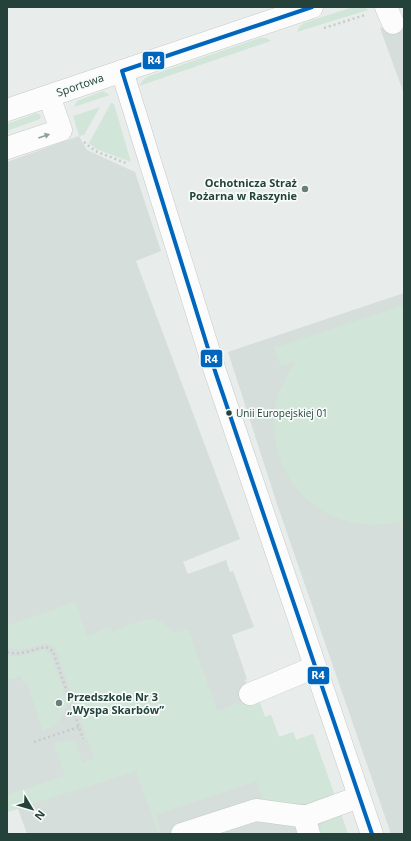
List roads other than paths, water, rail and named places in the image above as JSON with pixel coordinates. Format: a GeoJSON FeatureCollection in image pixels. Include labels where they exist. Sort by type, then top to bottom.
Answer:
{"type":"FeatureCollection","features":[{"type":"Feature","properties":{"kind":"street","name":"Sportowa"},"geometry":{"type":"LineString","coordinates":[[7,110],[312,7]]}},
{"type":"Feature","properties":{"kind":"street"},"geometry":{"type":"LineString","coordinates":[[122,71],[215,370],[372,834]]}},
{"type":"Feature","properties":{"kind":"street"},"geometry":{"type":"LineString","coordinates":[[7,148],[61,130],[49,96]]}},
{"type":"Feature","properties":{"kind":"street"},"geometry":{"type":"LineString","coordinates":[[250,694],[315,668]]}},
{"type":"Feature","properties":{"kind":"street"},"geometry":{"type":"LineString","coordinates":[[182,834],[256,810],[306,825],[312,815],[359,798]]}},
{"type":"Feature","properties":{"kind":"place","name":"Ochotnicza Straż Pożarna w Raszynie"},"geometry":{"type":"Point","coordinates":[305,189]}},
{"type":"Feature","properties":{"kind":"place","name":"Unii Europejskiej 01"},"geometry":{"type":"Point","coordinates":[229,413]}},
{"type":"Feature","properties":{"kind":"place","name":"Przedszkole Nr 3 „Wyspa Skarbów”"},"geometry":{"type":"Point","coordinates":[59,703]}}]}
